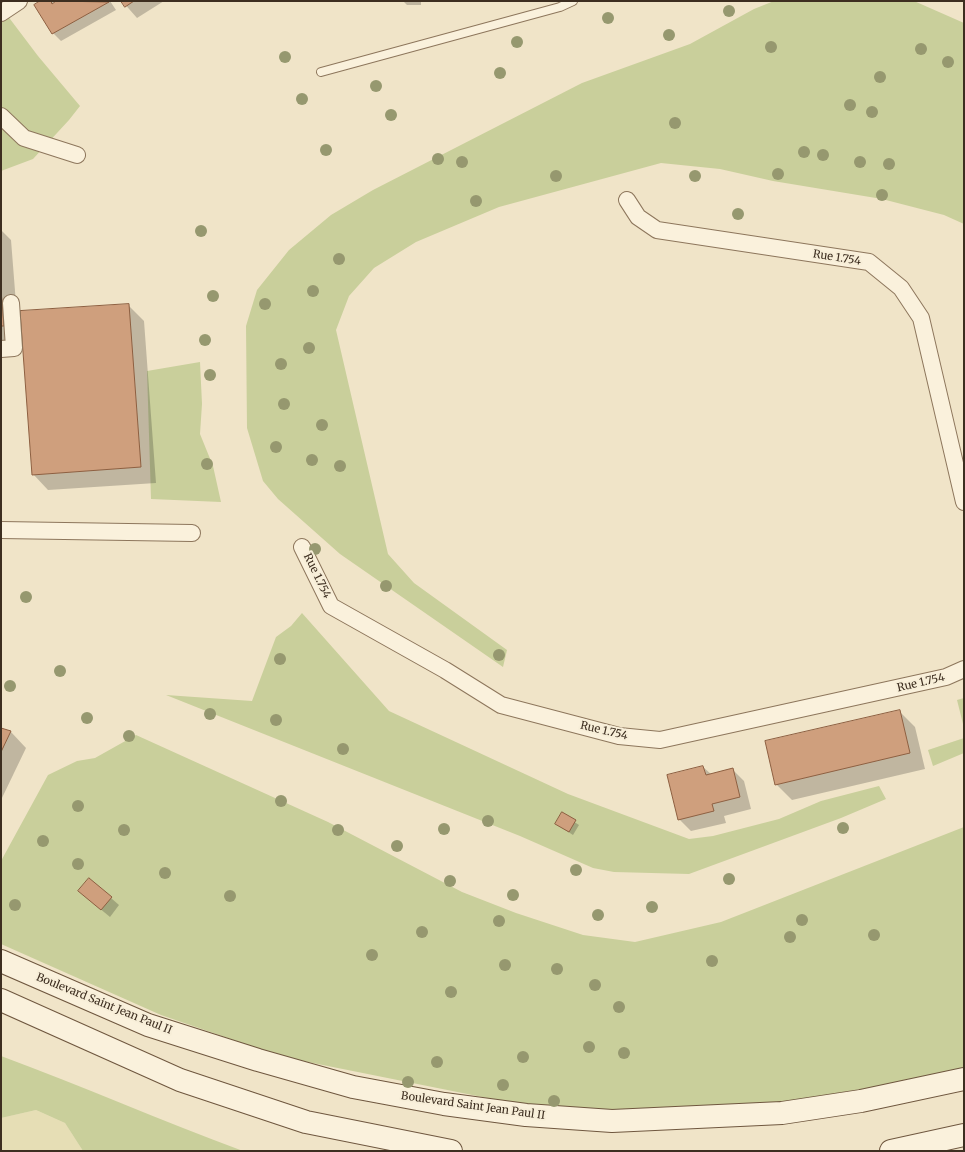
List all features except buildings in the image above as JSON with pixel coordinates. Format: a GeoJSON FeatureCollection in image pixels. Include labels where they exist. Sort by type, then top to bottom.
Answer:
{"type":"FeatureCollection","features":[{"type":"Feature","properties":{"kind":"main road","name":"Boulevard Saint Jean Paul II"},"geometry":{"type":"LineString","coordinates":[[1,961],[148,1025],[258,1060],[353,1087],[444,1104],[526,1115],[612,1121],[782,1113],[860,1102],[964,1079]]}},
{"type":"Feature","properties":{"kind":"main road"},"geometry":{"type":"LineString","coordinates":[[1,1000],[180,1080],[306,1122],[451,1151]]}},
{"type":"Feature","properties":{"kind":"main road"},"geometry":{"type":"LineString","coordinates":[[891,1151],[964,1135]]}},
{"type":"Feature","properties":{"kind":"street"},"geometry":{"type":"LineString","coordinates":[[1,13],[19,1]]}},
{"type":"Feature","properties":{"kind":"street"},"geometry":{"type":"LineString","coordinates":[[1,116],[24,138],[77,155]]}},
{"type":"Feature","properties":{"kind":"street","name":"Rue 1.754"},"geometry":{"type":"LineString","coordinates":[[627,200],[638,217],[657,230],[869,262],[901,288],[921,318],[964,502]]}},
{"type":"Feature","properties":{"kind":"street"},"geometry":{"type":"LineString","coordinates":[[1,349],[14,348],[11,303]]}},
{"type":"Feature","properties":{"kind":"street"},"geometry":{"type":"LineString","coordinates":[[1,530],[192,533]]}},
{"type":"Feature","properties":{"kind":"street","name":"Rue 1.754"},"geometry":{"type":"LineString","coordinates":[[302,547],[332,606],[445,670],[501,705],[619,736],[660,740],[946,678],[964,670]]}},
{"type":"Feature","properties":{"kind":"lane"},"geometry":{"type":"LineString","coordinates":[[321,72],[560,7],[573,1]]}},
{"type":"Feature","properties":{"kind":"shaded area"},"geometry":{"type":"Polygon","coordinates":[[[36,1110],[65,1123],[83,1151],[1,1151],[1,1118],[36,1110]]]}},
{"type":"Feature","properties":{"kind":"green space"},"geometry":{"type":"Polygon","coordinates":[[[774,1],[914,1],[964,23],[964,224],[944,215],[882,199],[773,181],[720,169],[661,163],[499,207],[416,242],[374,268],[349,296],[336,330],[388,554],[414,583],[507,650],[503,667],[340,554],[278,499],[263,481],[247,428],[246,326],[257,290],[289,250],[331,215],[373,190],[582,83],[690,44],[754,9],[774,1]]]}},
{"type":"Feature","properties":{"kind":"green space"},"geometry":{"type":"Polygon","coordinates":[[[7,15],[38,56],[80,106],[33,159],[1,171],[1,21],[7,15]]]}},
{"type":"Feature","properties":{"kind":"green space"},"geometry":{"type":"Polygon","coordinates":[[[200,362],[202,404],[200,434],[213,466],[221,502],[151,499],[147,371],[200,362]]]}},
{"type":"Feature","properties":{"kind":"green space"},"geometry":{"type":"Polygon","coordinates":[[[302,613],[389,711],[568,794],[689,839],[713,836],[779,819],[821,801],[879,786],[886,799],[841,818],[689,874],[614,872],[593,868],[520,836],[166,695],[252,701],[276,637],[291,626],[302,613]]]}},
{"type":"Feature","properties":{"kind":"green space"},"geometry":{"type":"Polygon","coordinates":[[[964,698],[964,728],[957,700],[964,698]]]}},
{"type":"Feature","properties":{"kind":"green space"},"geometry":{"type":"Polygon","coordinates":[[[136,735],[328,822],[462,892],[516,913],[583,935],[635,942],[721,922],[964,827],[964,1069],[949,1074],[768,1105],[630,1111],[537,1108],[283,1057],[161,1015],[1,944],[1,861],[48,775],[77,761],[95,758],[136,735]]]}},
{"type":"Feature","properties":{"kind":"green space"},"geometry":{"type":"Polygon","coordinates":[[[964,738],[964,753],[933,766],[928,750],[964,738]]]}},
{"type":"Feature","properties":{"kind":"green space"},"geometry":{"type":"Polygon","coordinates":[[[1,1056],[243,1151],[83,1151],[65,1123],[36,1110],[1,1118],[1,1056]]]}}]}
